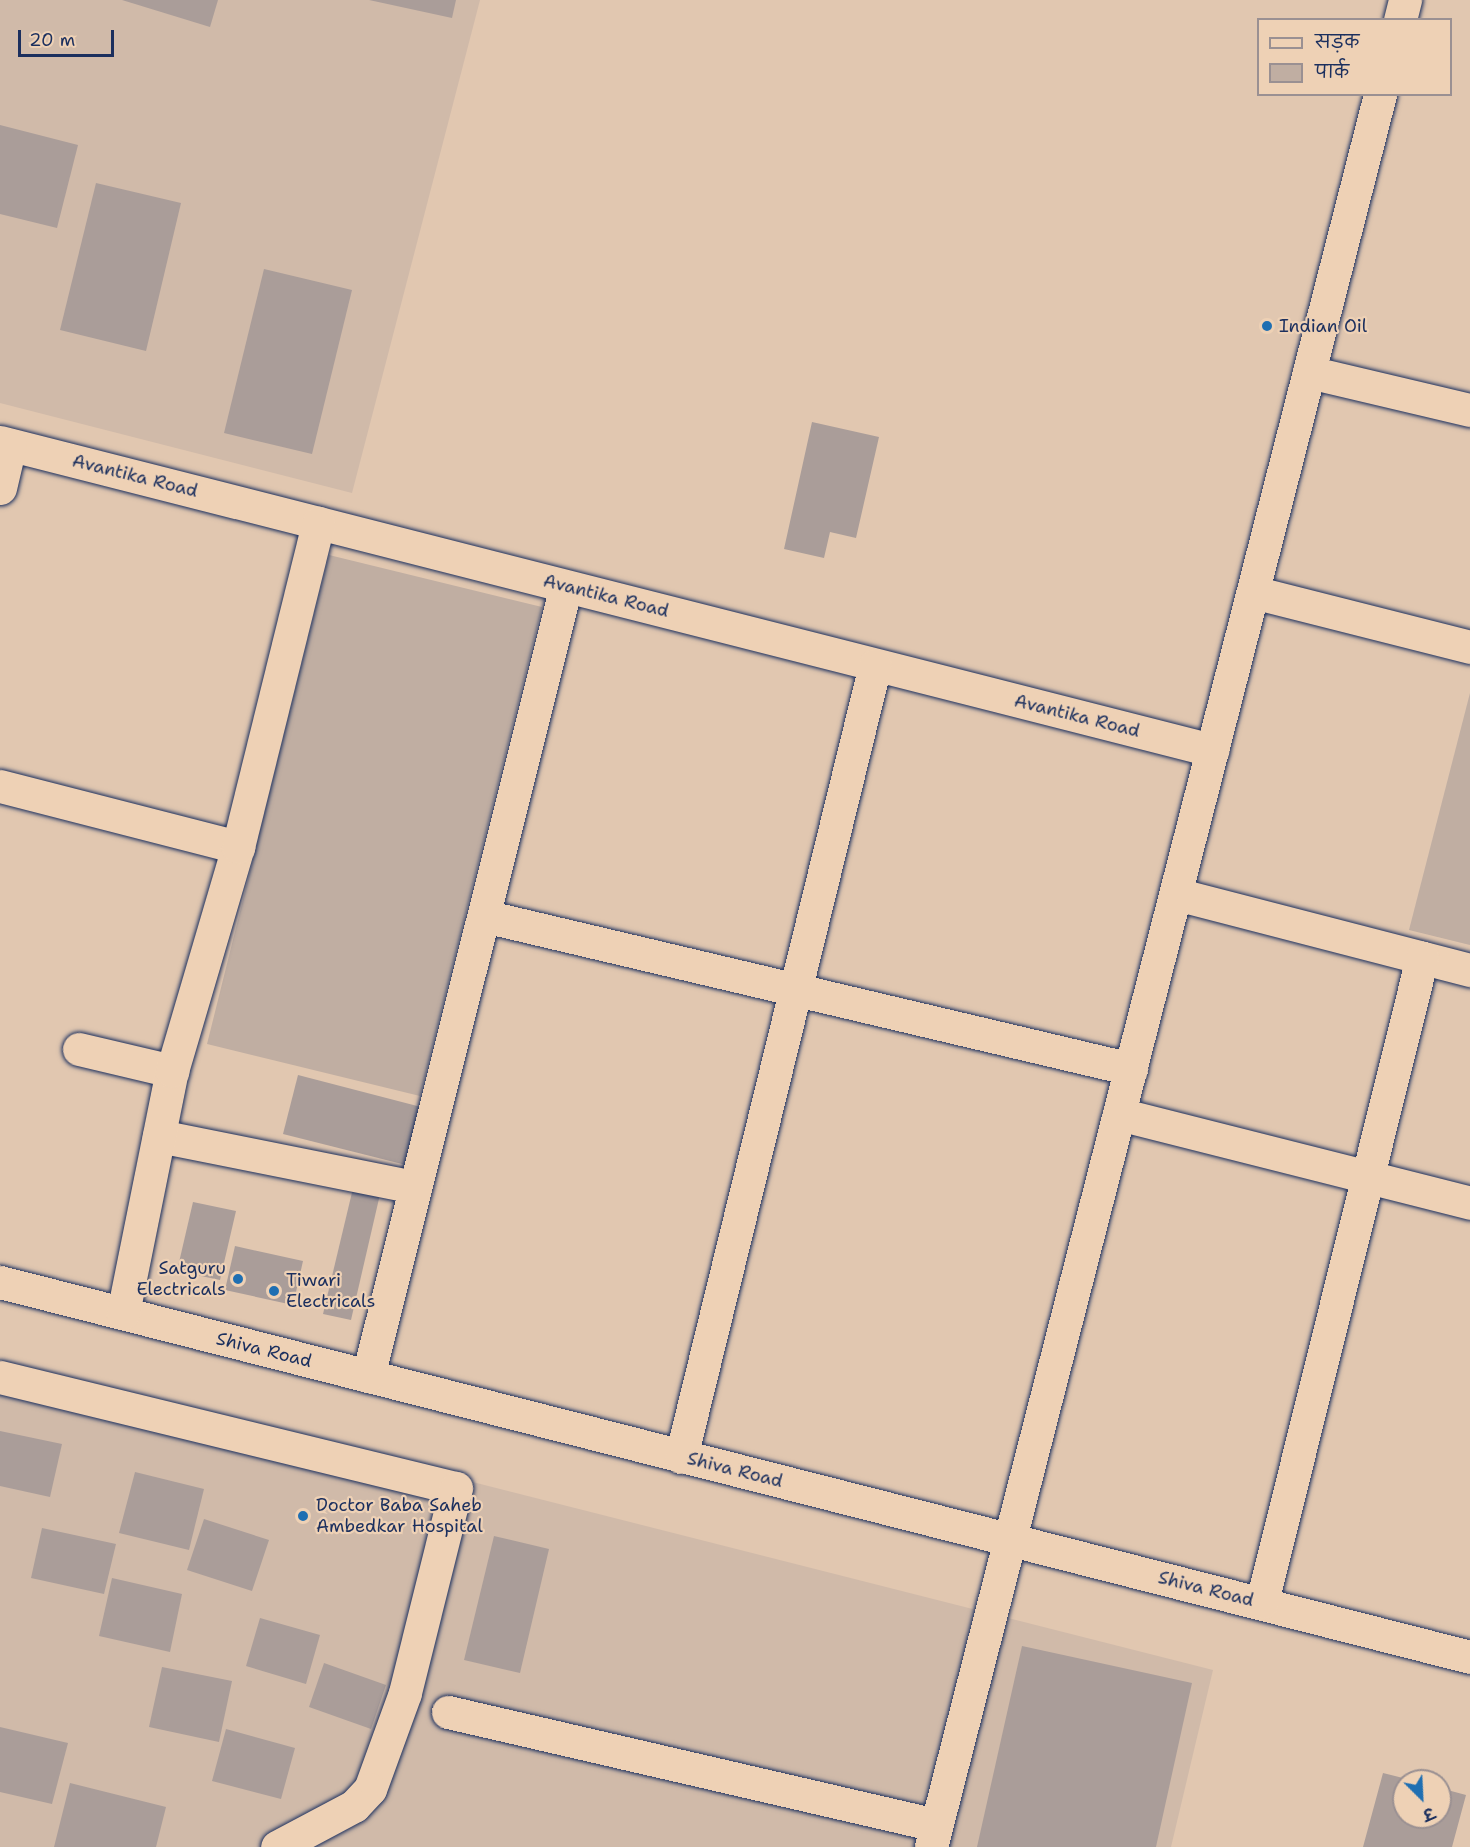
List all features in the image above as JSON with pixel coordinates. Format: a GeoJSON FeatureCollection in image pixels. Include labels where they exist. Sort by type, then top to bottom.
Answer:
{"type":"FeatureCollection","features":[{"type":"Feature","properties":{"kind":"street"},"geometry":{"type":"LineString","coordinates":[[1400,18],[1405,0]]}},
{"type":"Feature","properties":{"kind":"street"},"geometry":{"type":"LineString","coordinates":[[448,1712],[934,1836],[1379,96]]}},
{"type":"Feature","properties":{"kind":"street"},"geometry":{"type":"LineString","coordinates":[[1309,372],[1470,410]]}},
{"type":"Feature","properties":{"kind":"street"},"geometry":{"type":"LineString","coordinates":[[0,488],[5,444]]}},
{"type":"Feature","properties":{"kind":"street","name":"Avantika Road"},"geometry":{"type":"LineString","coordinates":[[5,444],[1212,750]]}},
{"type":"Feature","properties":{"kind":"street"},"geometry":{"type":"LineString","coordinates":[[123,1314],[172,1071],[238,847],[318,523]]}},
{"type":"Feature","properties":{"kind":"street"},"geometry":{"type":"LineString","coordinates":[[368,1376],[566,586]]}},
{"type":"Feature","properties":{"kind":"street"},"geometry":{"type":"LineString","coordinates":[[1253,592],[1470,647]]}},
{"type":"Feature","properties":{"kind":"street"},"geometry":{"type":"LineString","coordinates":[[681,1457],[875,665]]}},
{"type":"Feature","properties":{"kind":"street"},"geometry":{"type":"LineString","coordinates":[[0,786],[238,847]]}},
{"type":"Feature","properties":{"kind":"street"},"geometry":{"type":"LineString","coordinates":[[1176,894],[1470,970]]}},
{"type":"Feature","properties":{"kind":"street"},"geometry":{"type":"LineString","coordinates":[[484,916],[1131,1069]]}},
{"type":"Feature","properties":{"kind":"street"},"geometry":{"type":"LineString","coordinates":[[1262,1602],[1422,958]]}},
{"type":"Feature","properties":{"kind":"street"},"geometry":{"type":"LineString","coordinates":[[79,1048],[172,1071]]}},
{"type":"Feature","properties":{"kind":"street"},"geometry":{"type":"LineString","coordinates":[[1119,1114],[1470,1203]]}},
{"type":"Feature","properties":{"kind":"street"},"geometry":{"type":"LineString","coordinates":[[159,1136],[415,1188]]}},
{"type":"Feature","properties":{"kind":"street","name":"Shiva Road"},"geometry":{"type":"LineString","coordinates":[[0,1282],[1010,1541],[1262,1602],[1470,1657]]}},
{"type":"Feature","properties":{"kind":"street"},"geometry":{"type":"LineString","coordinates":[[0,1377],[456,1488],[405,1693],[370,1789],[354,1806],[277,1847]]}},
{"type":"Feature","properties":{"kind":"shaded area"},"geometry":{"type":"Polygon","coordinates":[[[0,0],[480,0],[352,493],[0,403],[0,0]]]}},
{"type":"Feature","properties":{"kind":"shaded area","name":"Doctor Baba Saheb Ambedkar Hospital"},"geometry":{"type":"Polygon","coordinates":[[[0,1362],[1213,1670],[1171,1847],[0,1847],[0,1362]]]}},
{"type":"Feature","properties":{"kind":"green space"},"geometry":{"type":"Polygon","coordinates":[[[329,555],[542,607],[420,1096],[207,1044],[329,555]]]}},
{"type":"Feature","properties":{"kind":"green space"},"geometry":{"type":"Polygon","coordinates":[[[1470,693],[1470,945],[1409,930],[1470,693]]]}},
{"type":"Feature","properties":{"kind":"building"},"geometry":{"type":"Polygon","coordinates":[[[122,0],[218,0],[210,27],[122,0]]]}},
{"type":"Feature","properties":{"kind":"building"},"geometry":{"type":"Polygon","coordinates":[[[369,0],[456,0],[452,18],[369,0]]]}},
{"type":"Feature","properties":{"kind":"building"},"geometry":{"type":"Polygon","coordinates":[[[0,125],[78,145],[57,228],[0,214],[0,125]]]}},
{"type":"Feature","properties":{"kind":"building"},"geometry":{"type":"Polygon","coordinates":[[[96,183],[181,203],[146,351],[60,330],[96,183]]]}},
{"type":"Feature","properties":{"kind":"building"},"geometry":{"type":"Polygon","coordinates":[[[264,269],[352,290],[312,454],[224,433],[264,269]]]}},
{"type":"Feature","properties":{"kind":"building"},"geometry":{"type":"Polygon","coordinates":[[[812,422],[879,437],[856,538],[830,532],[824,558],[784,549],[812,422]]]}},
{"type":"Feature","properties":{"kind":"building"},"geometry":{"type":"Polygon","coordinates":[[[298,1075],[421,1107],[406,1165],[283,1134],[298,1075]]]}},
{"type":"Feature","properties":{"kind":"building"},"geometry":{"type":"Polygon","coordinates":[[[354,1184],[381,1190],[351,1320],[323,1314],[354,1184]]]}},
{"type":"Feature","properties":{"kind":"building"},"geometry":{"type":"Polygon","coordinates":[[[193,1202],[236,1211],[220,1280],[177,1271],[193,1202]]]}},
{"type":"Feature","properties":{"kind":"building"},"geometry":{"type":"Polygon","coordinates":[[[235,1246],[303,1261],[293,1305],[225,1290],[235,1246]]]}},
{"type":"Feature","properties":{"kind":"building"},"geometry":{"type":"Polygon","coordinates":[[[0,1431],[62,1444],[50,1497],[0,1486],[0,1431]]]}},
{"type":"Feature","properties":{"kind":"building"},"geometry":{"type":"Polygon","coordinates":[[[135,1472],[204,1489],[189,1550],[119,1533],[135,1472]]]}},
{"type":"Feature","properties":{"kind":"building"},"geometry":{"type":"Polygon","coordinates":[[[204,1519],[269,1540],[252,1591],[187,1570],[204,1519]]]}},
{"type":"Feature","properties":{"kind":"building"},"geometry":{"type":"Polygon","coordinates":[[[42,1528],[116,1544],[104,1594],[31,1578],[42,1528]]]}},
{"type":"Feature","properties":{"kind":"building"},"geometry":{"type":"Polygon","coordinates":[[[494,1536],[549,1549],[520,1673],[464,1660],[494,1536]]]}},
{"type":"Feature","properties":{"kind":"building"},"geometry":{"type":"Polygon","coordinates":[[[112,1578],[182,1594],[170,1652],[99,1636],[112,1578]]]}},
{"type":"Feature","properties":{"kind":"building"},"geometry":{"type":"Polygon","coordinates":[[[260,1618],[320,1635],[306,1684],[246,1666],[260,1618]]]}},
{"type":"Feature","properties":{"kind":"building"},"geometry":{"type":"Polygon","coordinates":[[[1022,1646],[1192,1683],[1156,1847],[977,1847],[1022,1646]]]}},
{"type":"Feature","properties":{"kind":"building"},"geometry":{"type":"Polygon","coordinates":[[[324,1663],[386,1685],[371,1729],[309,1707],[324,1663]]]}},
{"type":"Feature","properties":{"kind":"building"},"geometry":{"type":"Polygon","coordinates":[[[162,1667],[232,1681],[219,1742],[149,1727],[162,1667]]]}},
{"type":"Feature","properties":{"kind":"building"},"geometry":{"type":"Polygon","coordinates":[[[0,1727],[68,1743],[52,1804],[0,1792],[0,1727]]]}},
{"type":"Feature","properties":{"kind":"building"},"geometry":{"type":"Polygon","coordinates":[[[226,1729],[295,1748],[281,1799],[212,1781],[226,1729]]]}},
{"type":"Feature","properties":{"kind":"building"},"geometry":{"type":"Polygon","coordinates":[[[1383,1773],[1392,1775],[1392,1829],[1452,1829],[1452,1791],[1466,1795],[1452,1847],[1363,1847],[1383,1773]]]}},
{"type":"Feature","properties":{"kind":"building"},"geometry":{"type":"Polygon","coordinates":[[[70,1783],[166,1807],[156,1847],[54,1847],[70,1783]]]}},
{"type":"Feature","properties":{"kind":"place","name":"Indian Oil"},"geometry":{"type":"Point","coordinates":[1267,326]}},
{"type":"Feature","properties":{"kind":"place","name":"Satguru Electricals"},"geometry":{"type":"Point","coordinates":[238,1279]}},
{"type":"Feature","properties":{"kind":"place","name":"Tiwari Electricals"},"geometry":{"type":"Point","coordinates":[274,1291]}},
{"type":"Feature","properties":{"kind":"place","name":"Doctor Baba Saheb Ambedkar Hospital"},"geometry":{"type":"Point","coordinates":[303,1516]}}]}
